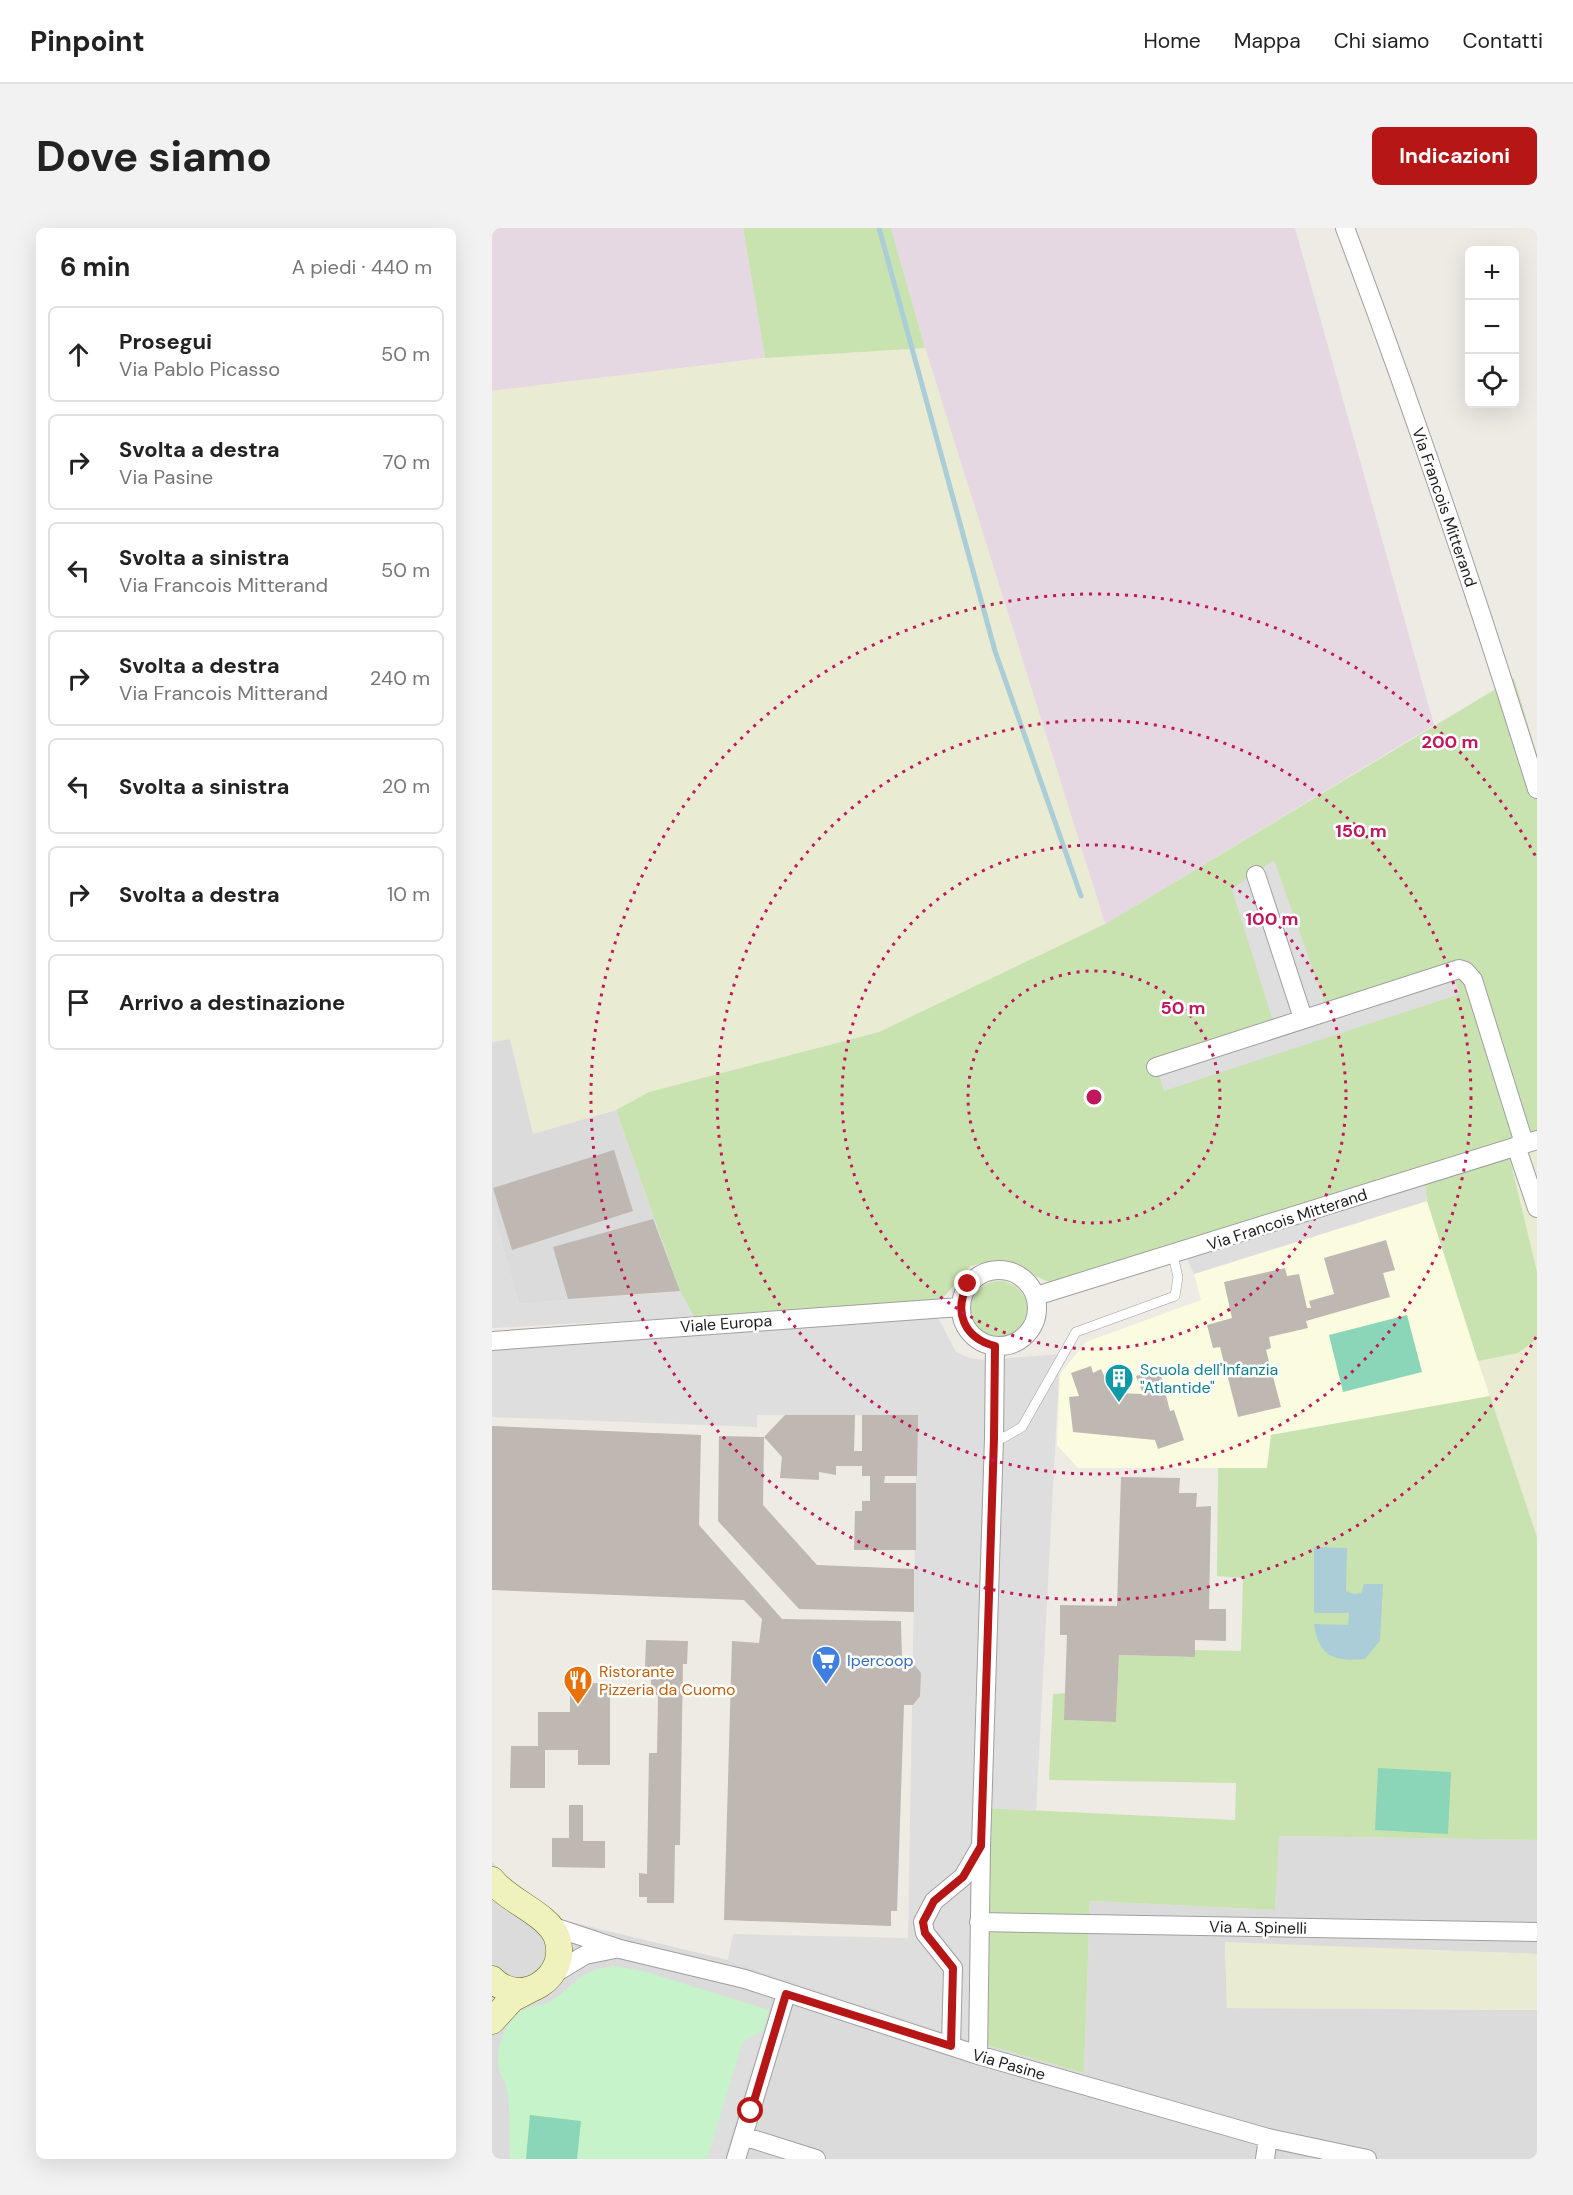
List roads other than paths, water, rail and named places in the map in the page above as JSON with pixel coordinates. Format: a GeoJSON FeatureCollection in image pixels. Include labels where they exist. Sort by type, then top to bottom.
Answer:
{"type":"FeatureCollection","features":[{"type":"Feature","properties":{"kind":"main road"},"geometry":{"type":"LineString","coordinates":[[492,1880],[511,1898],[551,1926],[560,1950],[558,1963],[552,1975],[512,1999],[492,2021]]}},
{"type":"Feature","properties":{"kind":"main road"},"geometry":{"type":"LineString","coordinates":[[492,1979],[506,1988],[531,1989]]}},
{"type":"Feature","properties":{"kind":"street","name":"Via Francois Mitterand"},"geometry":{"type":"LineString","coordinates":[[1345,228],[1394,357],[1477,599],[1537,789]]}},
{"type":"Feature","properties":{"kind":"street"},"geometry":{"type":"LineString","coordinates":[[1256,875],[1303,1018]]}},
{"type":"Feature","properties":{"kind":"street"},"geometry":{"type":"LineString","coordinates":[[1156,1066],[1452,970],[1465,971],[1473,980],[1526,1143],[1537,1208]]}},
{"type":"Feature","properties":{"kind":"street","name":"Via Francois Mitterand"},"geometry":{"type":"LineString","coordinates":[[1036,1296],[1173,1256],[1526,1143]]}},
{"type":"Feature","properties":{"kind":"street"},"geometry":{"type":"LineString","coordinates":[[999,1269],[1022,1277],[1036,1296],[1035,1321],[1028,1332],[1007,1345],[995,1346],[984,1343],[966,1329],[960,1307],[968,1284],[977,1276],[999,1269]]}},
{"type":"Feature","properties":{"kind":"street","name":"Viale Europa"},"geometry":{"type":"LineString","coordinates":[[492,1341],[960,1307]]}},
{"type":"Feature","properties":{"kind":"street"},"geometry":{"type":"LineString","coordinates":[[978,2055],[979,1913],[995,1346]]}},
{"type":"Feature","properties":{"kind":"street"},"geometry":{"type":"LineString","coordinates":[[951,2046],[953,1968],[925,1933],[923,1922],[934,1901],[958,1881],[971,1866],[981,1846]]}},
{"type":"Feature","properties":{"kind":"street"},"geometry":{"type":"LineString","coordinates":[[958,1881],[973,1890],[979,1913]]}},
{"type":"Feature","properties":{"kind":"street","name":"Via A. Spinelli"},"geometry":{"type":"LineString","coordinates":[[979,1913],[1537,1932]]}},
{"type":"Feature","properties":{"kind":"street","name":"Via Pasine"},"geometry":{"type":"LineString","coordinates":[[551,1926],[620,1949],[745,1979],[978,2055],[1268,2138],[1367,2159]]}},
{"type":"Feature","properties":{"kind":"street"},"geometry":{"type":"LineString","coordinates":[[552,1975],[585,1955],[620,1949]]}},
{"type":"Feature","properties":{"kind":"street"},"geometry":{"type":"LineString","coordinates":[[736,2159],[786,1994]]}},
{"type":"Feature","properties":{"kind":"street"},"geometry":{"type":"LineString","coordinates":[[954,1994],[964,2007],[971,2007],[978,2002]]}},
{"type":"Feature","properties":{"kind":"street"},"geometry":{"type":"LineString","coordinates":[[743,2136],[816,2159]]}},
{"type":"Feature","properties":{"kind":"street"},"geometry":{"type":"LineString","coordinates":[[1265,2159],[1268,2138]]}},
{"type":"Feature","properties":{"kind":"lane"},"geometry":{"type":"LineString","coordinates":[[994,1438],[1003,1438],[1022,1427],[1076,1332],[1175,1296],[1178,1277],[1173,1256]]}},
{"type":"Feature","properties":{"kind":"water"},"geometry":{"type":"Polygon","coordinates":[[[1314,1547],[1347,1548],[1346,1591],[1354,1594],[1361,1593],[1364,1584],[1383,1584],[1380,1641],[1365,1659],[1337,1658],[1330,1655],[1320,1644],[1314,1624],[1348,1625],[1349,1613],[1314,1613],[1314,1547]]]}},
{"type":"Feature","properties":{"kind":"waterway"},"geometry":{"type":"LineString","coordinates":[[879,228],[995,651],[1081,896]]}},
{"type":"Feature","properties":{"kind":"place","name":"Scuola dell'Infanzia \"Atlantide\""},"geometry":{"type":"Point","coordinates":[1119,1404]}},
{"type":"Feature","properties":{"kind":"place","name":"Ipercoop"},"geometry":{"type":"Point","coordinates":[826,1686]}},
{"type":"Feature","properties":{"kind":"place","name":"Ristorante Pizzeria da Cuomo"},"geometry":{"type":"Point","coordinates":[578,1706]}}]}
